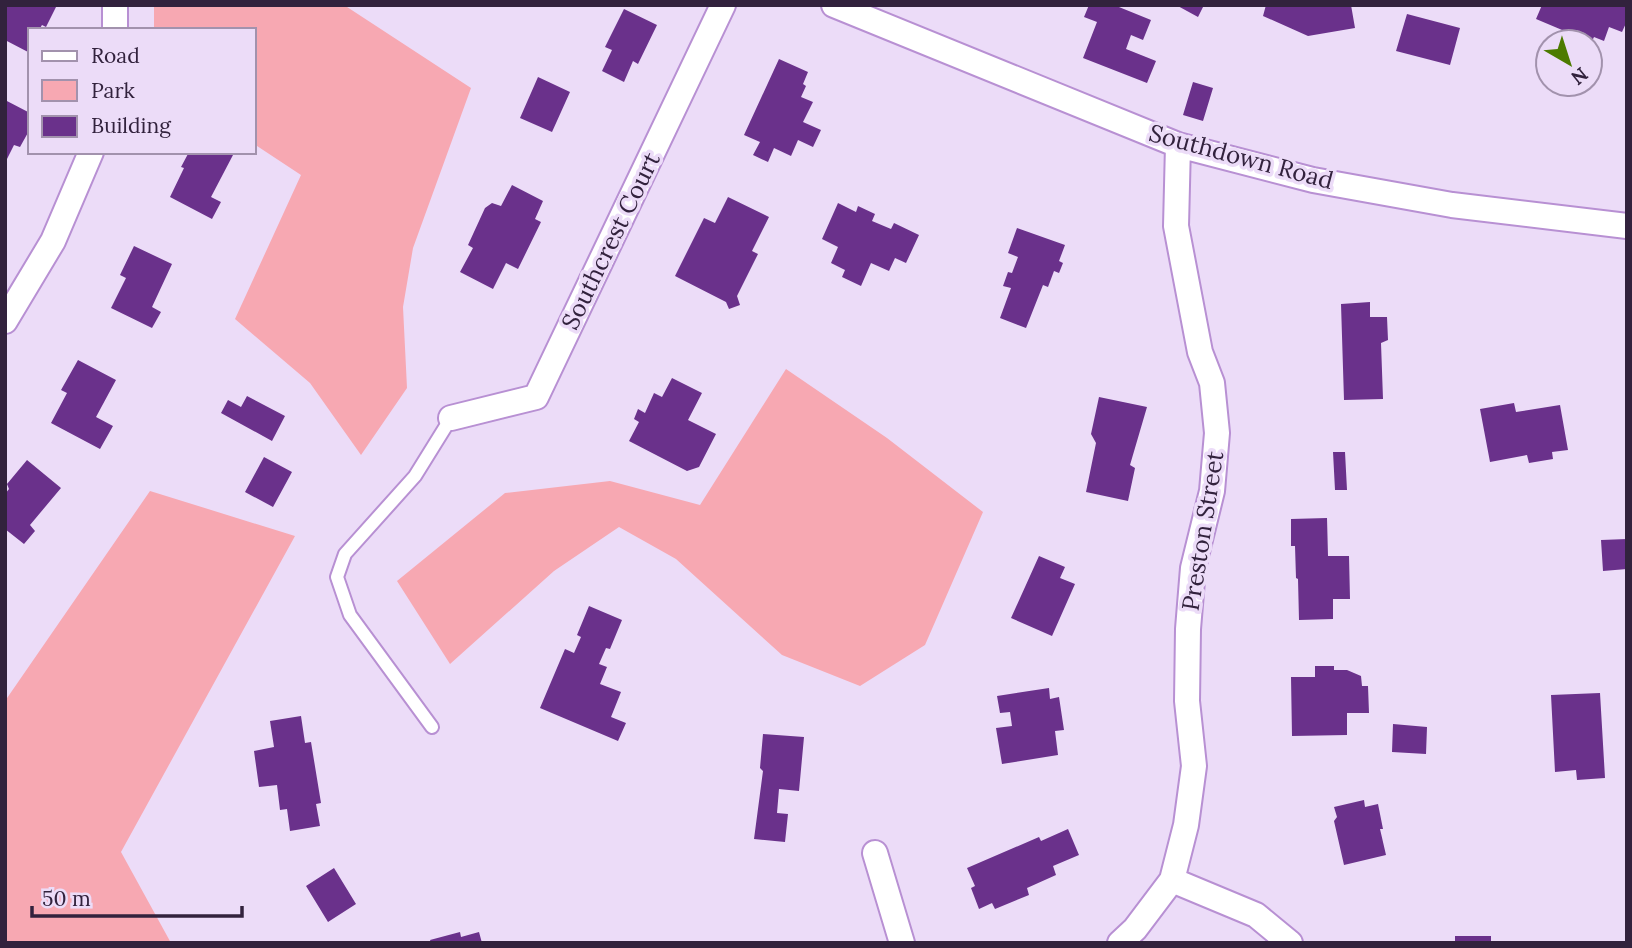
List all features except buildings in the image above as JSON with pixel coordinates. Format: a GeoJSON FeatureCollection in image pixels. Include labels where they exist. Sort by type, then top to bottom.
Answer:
{"type":"FeatureCollection","features":[{"type":"Feature","properties":{"kind":"street"},"geometry":{"type":"LineString","coordinates":[[115,5],[115,28]]}},
{"type":"Feature","properties":{"kind":"street","name":"Southcrest Court"},"geometry":{"type":"LineString","coordinates":[[451,418],[536,397],[723,5]]}},
{"type":"Feature","properties":{"kind":"street","name":"Southdown Road"},"geometry":{"type":"LineString","coordinates":[[834,5],[1178,145],[1326,182],[1452,205],[1627,226]]}},
{"type":"Feature","properties":{"kind":"street","name":"Preston Street"},"geometry":{"type":"LineString","coordinates":[[1120,943],[1135,929],[1172,880],[1186,825],[1194,766],[1187,701],[1188,629],[1193,568],[1212,491],[1217,433],[1212,383],[1200,352],[1176,226],[1178,145]]}},
{"type":"Feature","properties":{"kind":"street"},"geometry":{"type":"LineString","coordinates":[[5,321],[53,241],[90,154]]}},
{"type":"Feature","properties":{"kind":"street"},"geometry":{"type":"LineString","coordinates":[[875,853],[902,943]]}},
{"type":"Feature","properties":{"kind":"street"},"geometry":{"type":"LineString","coordinates":[[1172,880],[1256,915],[1290,943]]}},
{"type":"Feature","properties":{"kind":"lane"},"geometry":{"type":"LineString","coordinates":[[432,727],[350,615],[337,577],[345,554],[415,476],[451,418]]}},
{"type":"Feature","properties":{"kind":"green space"},"geometry":{"type":"Polygon","coordinates":[[[154,5],[344,5],[471,88],[413,248],[403,307],[407,388],[361,455],[310,383],[235,319],[301,175],[256,145],[256,28],[154,28],[154,5]]]}},
{"type":"Feature","properties":{"kind":"green space"},"geometry":{"type":"Polygon","coordinates":[[[786,369],[887,438],[983,512],[925,645],[860,686],[782,655],[676,559],[619,527],[554,571],[450,664],[397,581],[505,493],[610,481],[700,505],[786,369]]]}},
{"type":"Feature","properties":{"kind":"green space"},"geometry":{"type":"Polygon","coordinates":[[[150,491],[295,536],[121,852],[171,943],[5,943],[5,701],[150,491]]]}}]}
